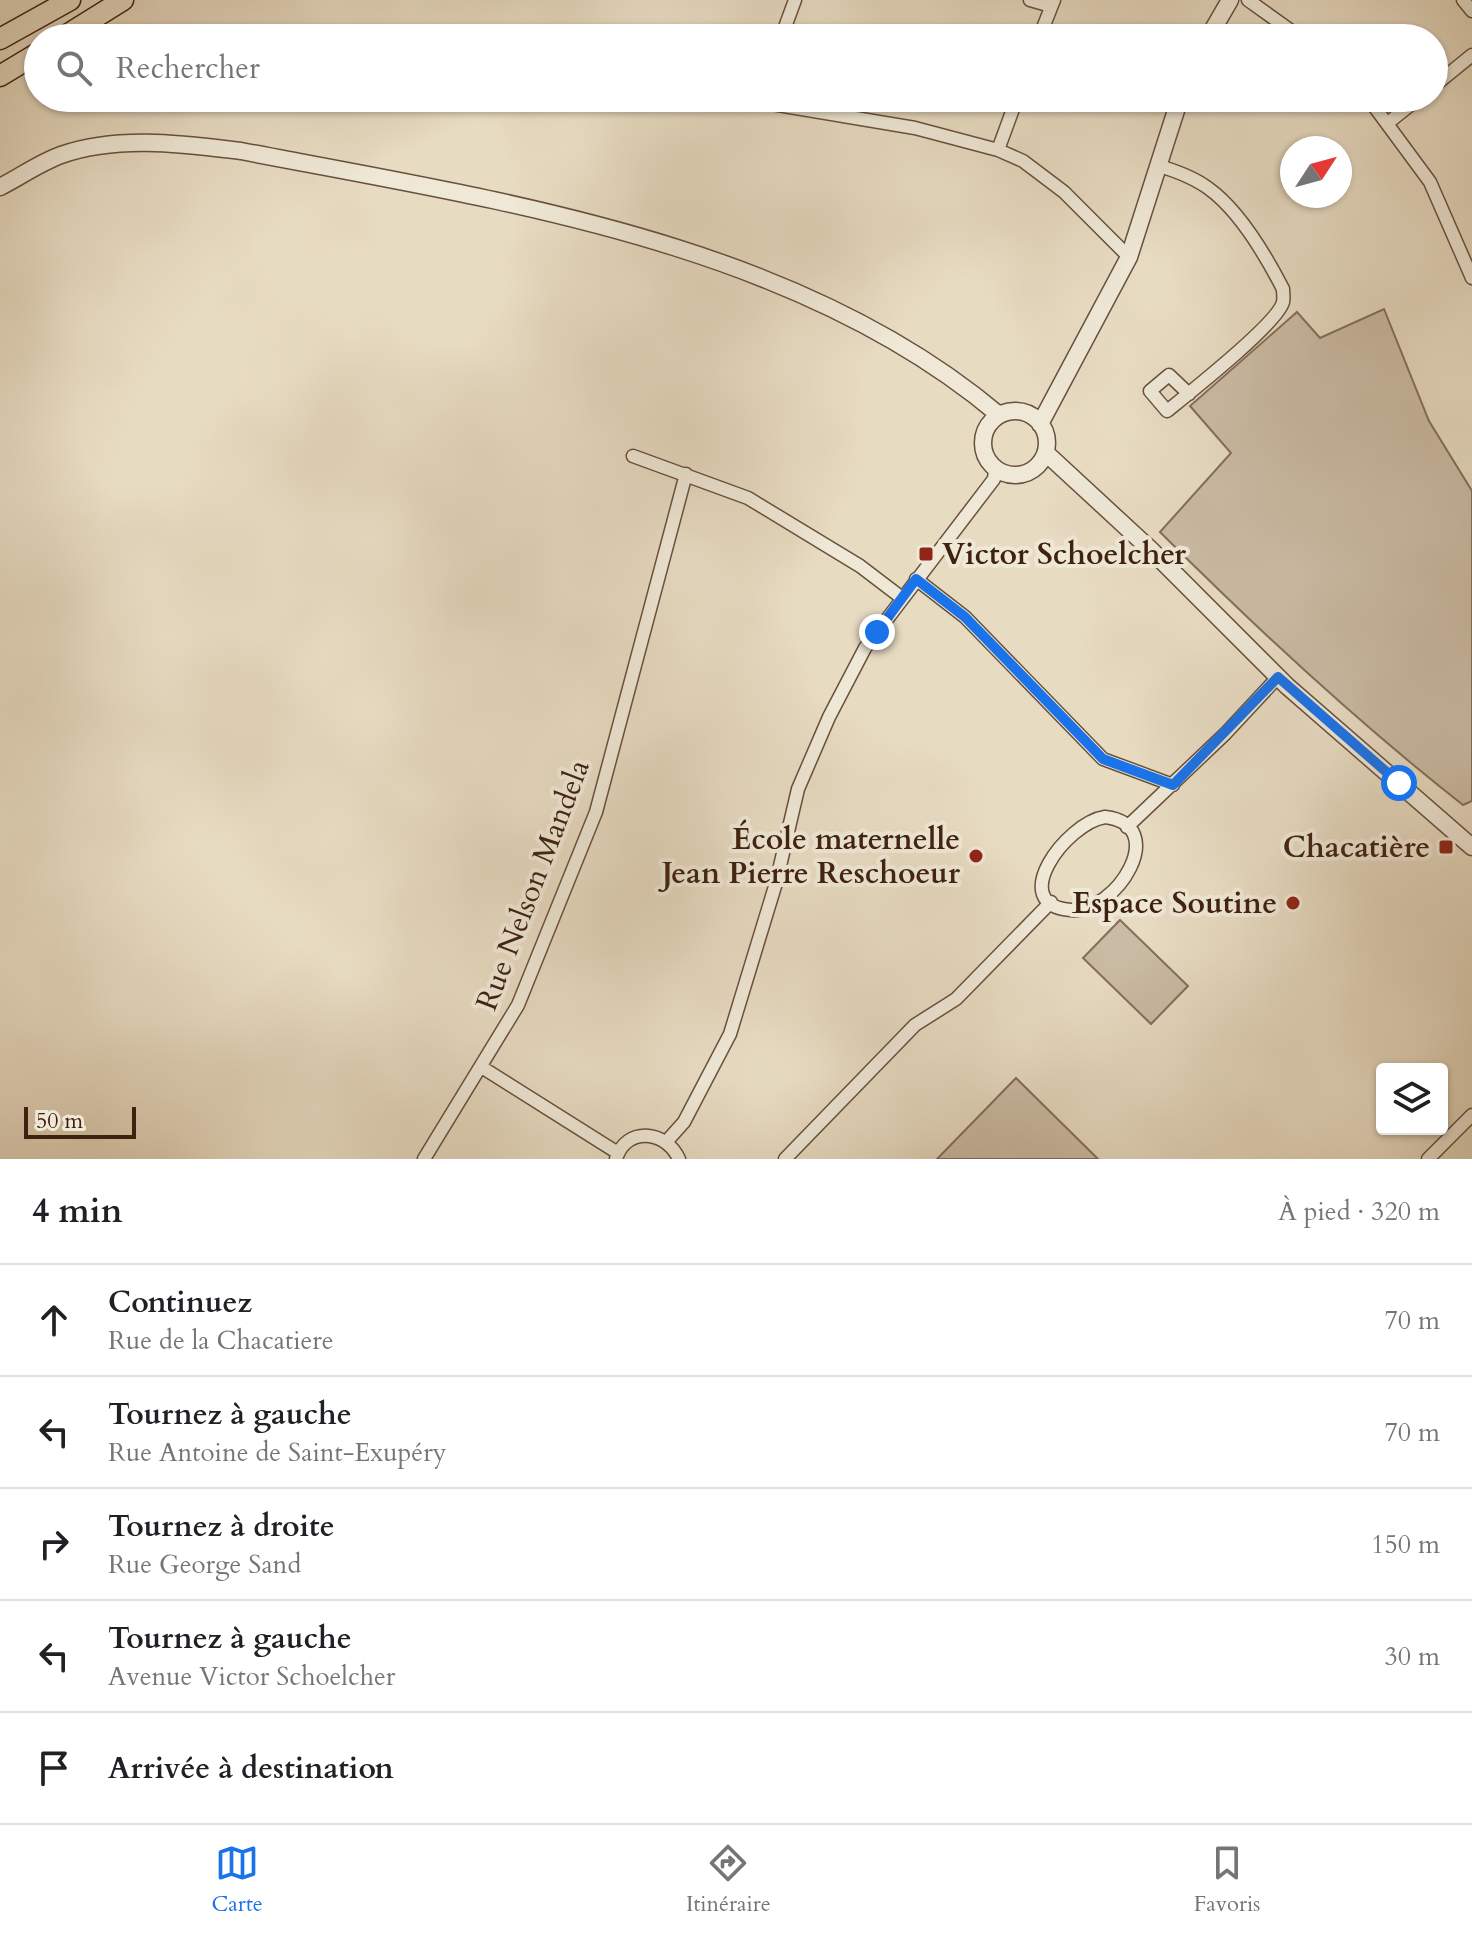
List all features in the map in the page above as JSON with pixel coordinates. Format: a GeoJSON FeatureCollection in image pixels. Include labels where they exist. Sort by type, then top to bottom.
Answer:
{"type":"FeatureCollection","features":[{"type":"Feature","properties":{"kind":"main road"},"geometry":{"type":"LineString","coordinates":[[27,24],[70,0]]}},
{"type":"Feature","properties":{"kind":"main road"},"geometry":{"type":"LineString","coordinates":[[84,24],[123,0]]}},
{"type":"Feature","properties":{"kind":"main road"},"geometry":{"type":"LineString","coordinates":[[0,39],[24,26]]}},
{"type":"Feature","properties":{"kind":"main road"},"geometry":{"type":"LineString","coordinates":[[0,76],[24,61]]}},
{"type":"Feature","properties":{"kind":"street"},"geometry":{"type":"LineString","coordinates":[[786,24],[795,0]]}},
{"type":"Feature","properties":{"kind":"street"},"geometry":{"type":"LineString","coordinates":[[1030,0],[1052,3],[1044,24]]}},
{"type":"Feature","properties":{"kind":"street"},"geometry":{"type":"LineString","coordinates":[[1216,24],[1230,0]]}},
{"type":"Feature","properties":{"kind":"street"},"geometry":{"type":"LineString","coordinates":[[1248,0],[1281,24]]}},
{"type":"Feature","properties":{"kind":"street"},"geometry":{"type":"LineString","coordinates":[[1463,0],[1472,11]]}},
{"type":"Feature","properties":{"kind":"street"},"geometry":{"type":"LineString","coordinates":[[1448,75],[1472,55]]}},
{"type":"Feature","properties":{"kind":"street"},"geometry":{"type":"LineString","coordinates":[[824,112],[915,128],[998,150],[1023,161],[1064,192],[1129,257]]}},
{"type":"Feature","properties":{"kind":"street"},"geometry":{"type":"LineString","coordinates":[[998,150],[1012,112]]}},
{"type":"Feature","properties":{"kind":"street"},"geometry":{"type":"LineString","coordinates":[[1040,424],[1129,257],[1175,112]]}},
{"type":"Feature","properties":{"kind":"street"},"geometry":{"type":"LineString","coordinates":[[1380,112],[1430,182],[1472,278]]}},
{"type":"Feature","properties":{"kind":"street"},"geometry":{"type":"LineString","coordinates":[[1389,122],[1402,112]]}},
{"type":"Feature","properties":{"kind":"street"},"geometry":{"type":"LineString","coordinates":[[0,187],[60,155],[84,149],[115,145],[194,146],[241,151],[562,216],[741,268],[882,336],[1006,413],[1028,414],[1040,424],[1047,442],[1046,453],[1041,462],[1025,474],[1004,474],[995,469],[984,452],[985,431],[1006,413],[1052,397]]}},
{"type":"Feature","properties":{"kind":"street"},"geometry":{"type":"LineString","coordinates":[[1157,165],[1188,176],[1210,189],[1234,215],[1283,289],[1283,303],[1272,320],[1189,394]]}},
{"type":"Feature","properties":{"kind":"street"},"geometry":{"type":"LineString","coordinates":[[1457,240],[1472,235]]}},
{"type":"Feature","properties":{"kind":"street"},"geometry":{"type":"LineString","coordinates":[[1046,453],[1151,550],[1282,681],[1472,847]]}},
{"type":"Feature","properties":{"kind":"street"},"geometry":{"type":"LineString","coordinates":[[633,456],[748,498],[860,566],[902,598]]}},
{"type":"Feature","properties":{"kind":"street"},"geometry":{"type":"LineString","coordinates":[[667,1141],[684,1122],[730,1034],[776,883],[798,789],[829,717],[865,648],[994,479],[995,469]]}},
{"type":"Feature","properties":{"kind":"street","name":"Rue Nelson Mandela"},"geometry":{"type":"LineString","coordinates":[[424,1159],[483,1068],[518,1005],[596,812],[686,474]]}},
{"type":"Feature","properties":{"kind":"street"},"geometry":{"type":"LineString","coordinates":[[916,579],[965,617],[1103,759],[1173,785]]}},
{"type":"Feature","properties":{"kind":"street"},"geometry":{"type":"LineString","coordinates":[[1127,827],[1282,681]]}},
{"type":"Feature","properties":{"kind":"street"},"geometry":{"type":"LineString","coordinates":[[1097,818],[1113,818],[1127,827],[1136,842],[1135,863],[1106,897],[1082,910],[1062,909],[1051,902],[1042,874],[1049,858],[1069,837],[1097,818]]}},
{"type":"Feature","properties":{"kind":"street"},"geometry":{"type":"LineString","coordinates":[[785,1159],[915,1025],[956,999],[1051,902]]}},
{"type":"Feature","properties":{"kind":"street"},"geometry":{"type":"LineString","coordinates":[[483,1068],[617,1156],[625,1143],[645,1135],[667,1141],[679,1159]]}},
{"type":"Feature","properties":{"kind":"street"},"geometry":{"type":"LineString","coordinates":[[1428,1159],[1472,1115]]}},
{"type":"Feature","properties":{"kind":"shaded area"},"geometry":{"type":"Polygon","coordinates":[[[1384,309],[1429,421],[1472,491],[1472,801],[1463,805],[1307,673],[1160,532],[1231,453],[1190,406],[1297,312],[1320,338],[1384,309]]]}},
{"type":"Feature","properties":{"kind":"shaded area"},"geometry":{"type":"Polygon","coordinates":[[[1120,920],[1188,986],[1151,1024],[1083,958],[1120,920]]]}},
{"type":"Feature","properties":{"kind":"shaded area"},"geometry":{"type":"Polygon","coordinates":[[[1016,1078],[1098,1159],[937,1159],[1016,1078]]]}},
{"type":"Feature","properties":{"kind":"place","name":"Victor Schoelcher"},"geometry":{"type":"Point","coordinates":[926,554]}},
{"type":"Feature","properties":{"kind":"place","name":"Chacatière"},"geometry":{"type":"Point","coordinates":[1446,847]}},
{"type":"Feature","properties":{"kind":"place","name":"École maternelle Jean Pierre Reschoeur"},"geometry":{"type":"Point","coordinates":[976,856]}},
{"type":"Feature","properties":{"kind":"place","name":"Espace Soutine"},"geometry":{"type":"Point","coordinates":[1293,903]}},
{"type":"Feature","properties":{"kind":"route"},"geometry":{"type":"LineString","coordinates":[[877,632],[916,579],[965,617],[1103,759],[1173,785],[1278,677],[1399,783]]}}]}
